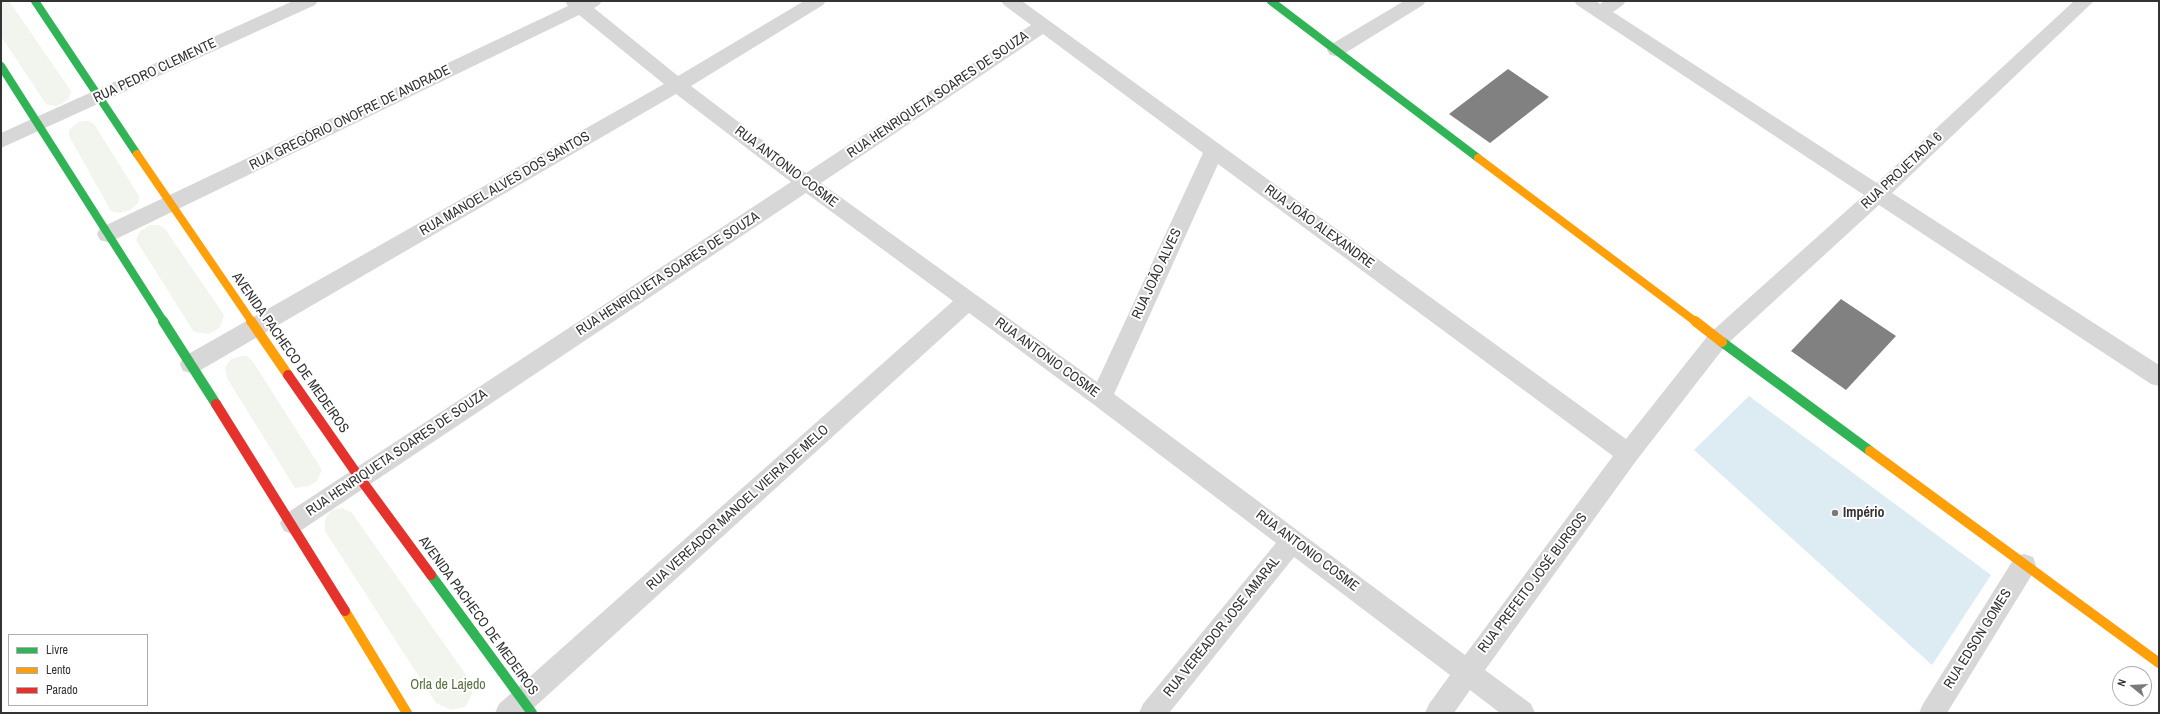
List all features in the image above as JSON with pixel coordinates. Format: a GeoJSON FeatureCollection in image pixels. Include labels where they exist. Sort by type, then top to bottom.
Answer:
{"type":"FeatureCollection","features":[{"type":"Feature","properties":{"kind":"street","name":"AVENIDA PACHECO DE MEDEIROS"},"geometry":{"type":"LineString","coordinates":[[35,1],[170,204],[255,328],[521,709]]}},
{"type":"Feature","properties":{"kind":"street","name":"RUA PEDRO CLEMENTE"},"geometry":{"type":"LineString","coordinates":[[1,141],[309,1]]}},
{"type":"Feature","properties":{"kind":"street","name":"RUA MANOEL ALVES DOS SANTOS"},"geometry":{"type":"LineString","coordinates":[[191,364],[677,85],[817,1]]}},
{"type":"Feature","properties":{"kind":"street","name":"RUA JOÃO ALEXANDRE"},"geometry":{"type":"LineString","coordinates":[[1010,1],[1628,454]]}},
{"type":"Feature","properties":{"kind":"street"},"geometry":{"type":"LineString","coordinates":[[1271,1],[1718,340],[2159,663]]}},
{"type":"Feature","properties":{"kind":"street"},"geometry":{"type":"LineString","coordinates":[[1336,50],[1417,1]]}},
{"type":"Feature","properties":{"kind":"street"},"geometry":{"type":"LineString","coordinates":[[1583,1],[2159,377]]}},
{"type":"Feature","properties":{"kind":"street"},"geometry":{"type":"LineString","coordinates":[[1600,12],[1616,1]]}},
{"type":"Feature","properties":{"kind":"street","name":"RUA PROJETADA 6"},"geometry":{"type":"LineString","coordinates":[[1628,454],[1718,340],[1878,194],[2084,1]]}},
{"type":"Feature","properties":{"kind":"street","name":"RUA ANTONIO COSME"},"geometry":{"type":"LineString","coordinates":[[583,3],[677,85],[806,183],[1101,397],[1522,713]]}},
{"type":"Feature","properties":{"kind":"street","name":"RUA GREGÓRIO ONOFRE DE ANDRADE"},"geometry":{"type":"LineString","coordinates":[[107,234],[583,3]]}},
{"type":"Feature","properties":{"kind":"street","name":"RUA HENRIQUETA SOARES DE SOUZA"},"geometry":{"type":"LineString","coordinates":[[292,523],[359,477],[1043,26]]}},
{"type":"Feature","properties":{"kind":"street"},"geometry":{"type":"LineString","coordinates":[[1,66],[292,523],[407,713]]}},
{"type":"Feature","properties":{"kind":"street","name":"RUA JOÃO ALVES"},"geometry":{"type":"LineString","coordinates":[[1101,397],[1214,150]]}},
{"type":"Feature","properties":{"kind":"street","name":"RUA VEREADOR MANOEL VIEIRA DE MELO"},"geometry":{"type":"LineString","coordinates":[[521,709],[968,301]]}},
{"type":"Feature","properties":{"kind":"street","name":"RUA PREFEITO JOSÉ BURGOS"},"geometry":{"type":"LineString","coordinates":[[1438,713],[1628,454]]}},
{"type":"Feature","properties":{"kind":"street","name":"RUA VEREADOR JOSE AMARAL"},"geometry":{"type":"LineString","coordinates":[[1152,713],[1293,540]]}},
{"type":"Feature","properties":{"kind":"street","name":"RUA EDSON GOMES"},"geometry":{"type":"LineString","coordinates":[[1932,713],[2024,565]]}},
{"type":"Feature","properties":{"kind":"green space"},"geometry":{"type":"Polygon","coordinates":[[[1,1],[9,1],[71,91],[69,98],[61,104],[56,106],[46,104],[1,36],[1,1]]]}},
{"type":"Feature","properties":{"kind":"green space"},"geometry":{"type":"Polygon","coordinates":[[[88,121],[94,124],[139,196],[138,203],[131,210],[119,213],[111,211],[69,136],[69,130],[77,123],[88,121]]]}},
{"type":"Feature","properties":{"kind":"green space"},"geometry":{"type":"Polygon","coordinates":[[[150,225],[158,225],[165,229],[224,315],[220,327],[213,332],[208,334],[194,332],[136,240],[140,231],[150,225]]]}},
{"type":"Feature","properties":{"kind":"green space"},"geometry":{"type":"Polygon","coordinates":[[[247,356],[253,362],[322,470],[317,481],[309,486],[295,488],[227,378],[225,368],[229,361],[247,356]]]}},
{"type":"Feature","properties":{"kind":"green space","name":"Orla de Lajedo"},"geometry":{"type":"Polygon","coordinates":[[[343,508],[352,513],[471,682],[472,694],[465,707],[451,710],[436,703],[325,531],[325,520],[328,515],[332,510],[343,508]]]}},
{"type":"Feature","properties":{"kind":"shaded area","name":"Império"},"geometry":{"type":"Polygon","coordinates":[[[1749,396],[1991,575],[1932,665],[1694,450],[1749,396]]]}},
{"type":"Feature","properties":{"kind":"building"},"geometry":{"type":"Polygon","coordinates":[[[1508,69],[1549,97],[1490,143],[1449,114],[1508,69]]]}},
{"type":"Feature","properties":{"kind":"building"},"geometry":{"type":"Polygon","coordinates":[[[1841,299],[1896,336],[1846,390],[1791,351],[1841,299]]]}},
{"type":"Feature","properties":{"kind":"traffic: fast"},"geometry":{"type":"LineString","coordinates":[[35,1],[137,154]]}},
{"type":"Feature","properties":{"kind":"traffic: fast"},"geometry":{"type":"LineString","coordinates":[[1271,1],[1478,158]]}},
{"type":"Feature","properties":{"kind":"traffic: fast"},"geometry":{"type":"LineString","coordinates":[[1,66],[216,404]]}},
{"type":"Feature","properties":{"kind":"traffic: fast"},"geometry":{"type":"LineString","coordinates":[[1722,342],[1870,451]]}},
{"type":"Feature","properties":{"kind":"traffic: fast"},"geometry":{"type":"LineString","coordinates":[[431,575],[532,713]]}},
{"type":"Feature","properties":{"kind":"traffic: slow"},"geometry":{"type":"LineString","coordinates":[[137,154],[288,375]]}},
{"type":"Feature","properties":{"kind":"traffic: slow"},"geometry":{"type":"LineString","coordinates":[[1478,158],[1722,342]]}},
{"type":"Feature","properties":{"kind":"traffic: slow"},"geometry":{"type":"LineString","coordinates":[[1870,451],[2159,663]]}},
{"type":"Feature","properties":{"kind":"traffic: slow"},"geometry":{"type":"LineString","coordinates":[[345,611],[407,713]]}},
{"type":"Feature","properties":{"kind":"traffic: jam"},"geometry":{"type":"LineString","coordinates":[[288,375],[359,477],[431,575]]}},
{"type":"Feature","properties":{"kind":"traffic: jam"},"geometry":{"type":"LineString","coordinates":[[216,404],[345,611]]}},
{"type":"Feature","properties":{"kind":"place","name":"Império"},"geometry":{"type":"Point","coordinates":[1835,513]}}]}
